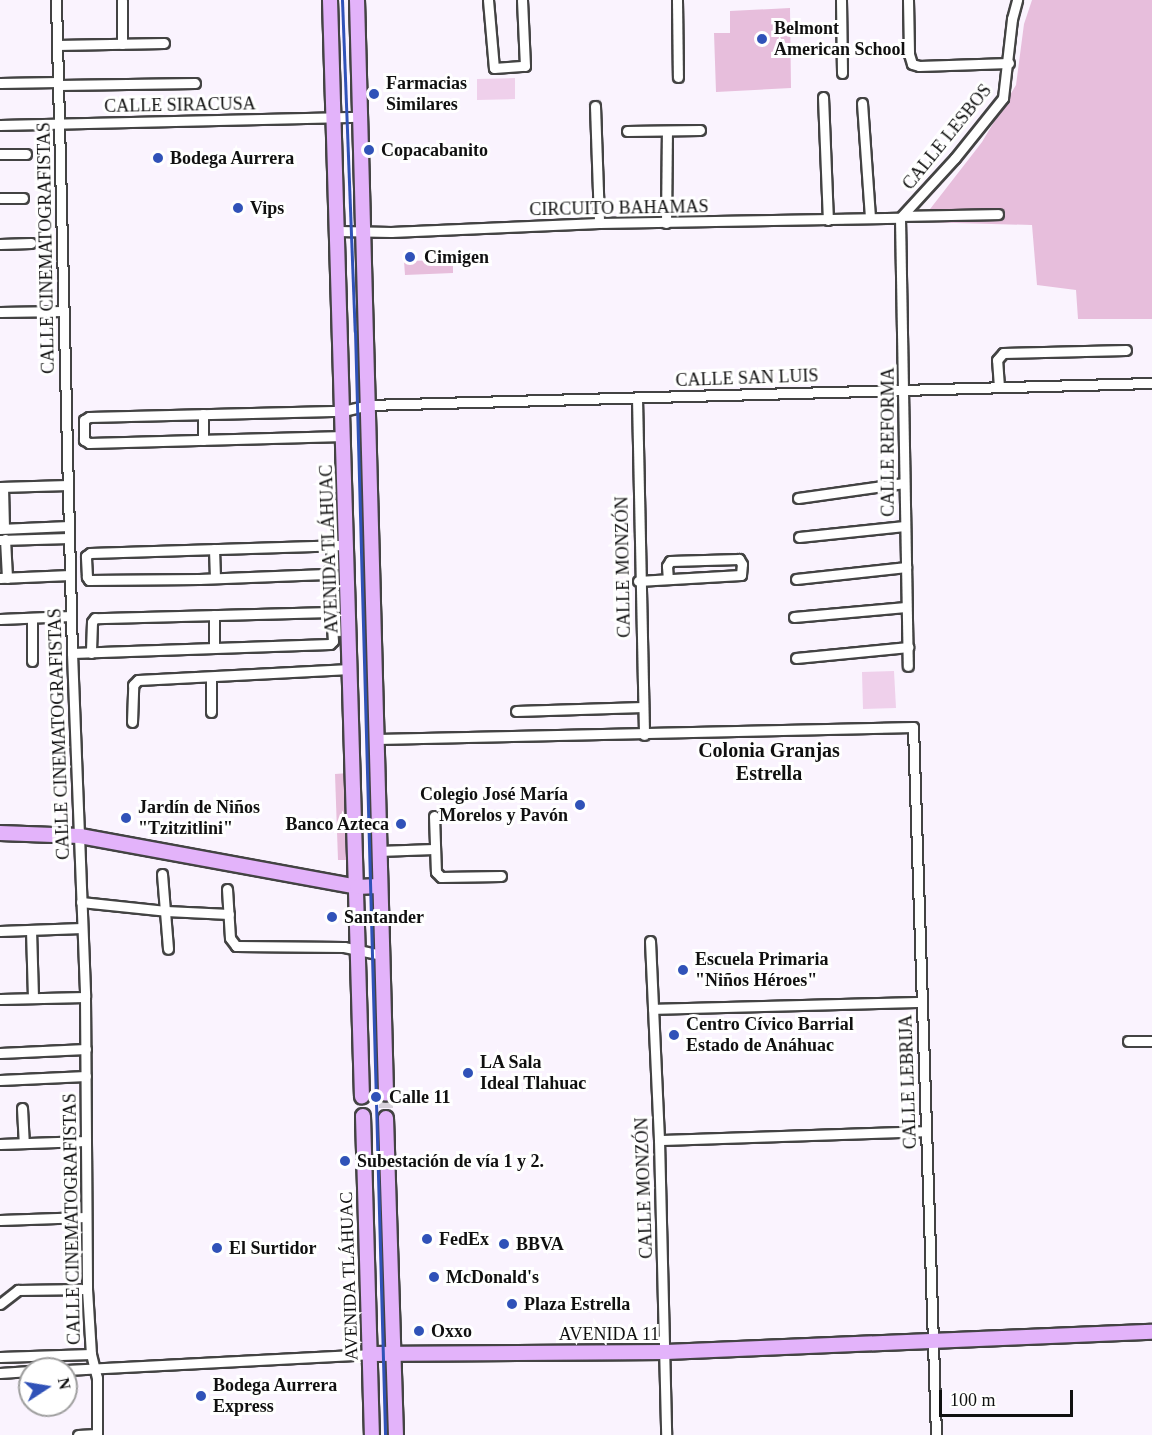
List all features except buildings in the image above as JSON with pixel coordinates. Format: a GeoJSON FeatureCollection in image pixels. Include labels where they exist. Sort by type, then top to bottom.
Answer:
{"type":"FeatureCollection","features":[{"type":"Feature","properties":{"kind":"main road","name":"AVENIDA TLÁHUAC"},"geometry":{"type":"LineString","coordinates":[[330,0],[362,1096]]}},
{"type":"Feature","properties":{"kind":"main road"},"geometry":{"type":"LineString","coordinates":[[359,1],[378,886],[386,1094]]}},
{"type":"Feature","properties":{"kind":"main road"},"geometry":{"type":"LineString","coordinates":[[0,833],[80,836],[357,888],[378,886]]}},
{"type":"Feature","properties":{"kind":"main road","name":"AVENIDA TLÁHUAC"},"geometry":{"type":"LineString","coordinates":[[363,1116],[372,1435]]}},
{"type":"Feature","properties":{"kind":"main road"},"geometry":{"type":"LineString","coordinates":[[386,1118],[396,1435]]}},
{"type":"Feature","properties":{"kind":"main road","name":"AVENIDA 11"},"geometry":{"type":"LineString","coordinates":[[369,1354],[666,1352],[1152,1332]]}},
{"type":"Feature","properties":{"kind":"street","name":"CALLE CINEMATOGRAFISTAS"},"geometry":{"type":"LineString","coordinates":[[56,0],[72,653],[85,997],[87,1289],[91,1354],[97,1378],[97,1435]]}},
{"type":"Feature","properties":{"kind":"street"},"geometry":{"type":"LineString","coordinates":[[122,0],[122,44]]}},
{"type":"Feature","properties":{"kind":"street"},"geometry":{"type":"LineString","coordinates":[[488,0],[494,68],[525,66],[522,0]]}},
{"type":"Feature","properties":{"kind":"street"},"geometry":{"type":"LineString","coordinates":[[677,0],[678,77]]}},
{"type":"Feature","properties":{"kind":"street"},"geometry":{"type":"LineString","coordinates":[[841,0],[842,73]]}},
{"type":"Feature","properties":{"kind":"street"},"geometry":{"type":"LineString","coordinates":[[908,0],[909,54],[912,64],[919,66],[1009,63]]}},
{"type":"Feature","properties":{"kind":"street","name":"CALLE LESBOS"},"geometry":{"type":"LineString","coordinates":[[902,217],[1003,98],[1009,63],[1012,19],[1017,0]]}},
{"type":"Feature","properties":{"kind":"street"},"geometry":{"type":"LineString","coordinates":[[57,45],[164,43]]}},
{"type":"Feature","properties":{"kind":"street"},"geometry":{"type":"LineString","coordinates":[[0,83],[195,83]]}},
{"type":"Feature","properties":{"kind":"street"},"geometry":{"type":"LineString","coordinates":[[824,97],[828,220]]}},
{"type":"Feature","properties":{"kind":"street"},"geometry":{"type":"LineString","coordinates":[[861,103],[870,218]]}},
{"type":"Feature","properties":{"kind":"street"},"geometry":{"type":"LineString","coordinates":[[595,106],[598,223]]}},
{"type":"Feature","properties":{"kind":"street","name":"CALLE SIRACUSA"},"geometry":{"type":"LineString","coordinates":[[0,125],[360,117]]}},
{"type":"Feature","properties":{"kind":"street"},"geometry":{"type":"LineString","coordinates":[[627,132],[700,130]]}},
{"type":"Feature","properties":{"kind":"street"},"geometry":{"type":"LineString","coordinates":[[666,223],[667,131]]}},
{"type":"Feature","properties":{"kind":"street"},"geometry":{"type":"LineString","coordinates":[[0,154],[26,153]]}},
{"type":"Feature","properties":{"kind":"street"},"geometry":{"type":"LineString","coordinates":[[0,198],[23,198]]}},
{"type":"Feature","properties":{"kind":"street","name":"CIRCUITO BAHAMAS"},"geometry":{"type":"LineString","coordinates":[[338,231],[999,214]]}},
{"type":"Feature","properties":{"kind":"street","name":"CALLE REFORMA"},"geometry":{"type":"LineString","coordinates":[[902,217],[905,389],[904,526],[908,666]]}},
{"type":"Feature","properties":{"kind":"street"},"geometry":{"type":"LineString","coordinates":[[0,244],[31,243]]}},
{"type":"Feature","properties":{"kind":"street"},"geometry":{"type":"LineString","coordinates":[[0,312],[64,311]]}},
{"type":"Feature","properties":{"kind":"street"},"geometry":{"type":"LineString","coordinates":[[999,387],[997,360],[1003,353],[1126,350]]}},
{"type":"Feature","properties":{"kind":"street","name":"CALLE SAN LUIS"},"geometry":{"type":"LineString","coordinates":[[203,440],[89,443],[84,440],[84,420],[89,417],[343,411],[368,405],[1152,383]]}},
{"type":"Feature","properties":{"kind":"street","name":"CALLE MONZÓN"},"geometry":{"type":"LineString","coordinates":[[637,398],[638,581],[644,735]]}},
{"type":"Feature","properties":{"kind":"street"},"geometry":{"type":"LineString","coordinates":[[203,414],[203,440],[344,436]]}},
{"type":"Feature","properties":{"kind":"street"},"geometry":{"type":"LineString","coordinates":[[798,498],[904,483]]}},
{"type":"Feature","properties":{"kind":"street"},"geometry":{"type":"LineString","coordinates":[[68,484],[1,487],[2,529],[69,526]]}},
{"type":"Feature","properties":{"kind":"street"},"geometry":{"type":"LineString","coordinates":[[799,537],[904,526]]}},
{"type":"Feature","properties":{"kind":"street"},"geometry":{"type":"LineString","coordinates":[[69,538],[2,540],[4,578],[70,575]]}},
{"type":"Feature","properties":{"kind":"street"},"geometry":{"type":"LineString","coordinates":[[332,545],[332,570],[326,574],[89,580],[87,577],[86,556],[90,554],[214,549],[332,545],[347,545]]}},
{"type":"Feature","properties":{"kind":"street"},"geometry":{"type":"LineString","coordinates":[[214,549],[215,578]]}},
{"type":"Feature","properties":{"kind":"street"},"geometry":{"type":"LineString","coordinates":[[638,581],[741,575],[742,564],[738,559],[670,561],[667,566],[668,579]]}},
{"type":"Feature","properties":{"kind":"street"},"geometry":{"type":"LineString","coordinates":[[796,579],[906,567]]}},
{"type":"Feature","properties":{"kind":"street"},"geometry":{"type":"LineString","coordinates":[[794,617],[906,607]]}},
{"type":"Feature","properties":{"kind":"street"},"geometry":{"type":"LineString","coordinates":[[72,653],[330,644],[333,641],[330,610],[95,618],[92,621],[92,652]]}},
{"type":"Feature","properties":{"kind":"street"},"geometry":{"type":"LineString","coordinates":[[214,615],[214,648]]}},
{"type":"Feature","properties":{"kind":"street"},"geometry":{"type":"LineString","coordinates":[[0,619],[71,616]]}},
{"type":"Feature","properties":{"kind":"street"},"geometry":{"type":"LineString","coordinates":[[32,618],[32,661]]}},
{"type":"Feature","properties":{"kind":"street"},"geometry":{"type":"LineString","coordinates":[[796,658],[908,647]]}},
{"type":"Feature","properties":{"kind":"street"},"geometry":{"type":"LineString","coordinates":[[132,722],[133,685],[138,680],[350,669]]}},
{"type":"Feature","properties":{"kind":"street"},"geometry":{"type":"LineString","coordinates":[[211,677],[211,712]]}},
{"type":"Feature","properties":{"kind":"street"},"geometry":{"type":"LineString","coordinates":[[516,711],[643,706]]}},
{"type":"Feature","properties":{"kind":"street","name":"CALLE LEBRIJA"},"geometry":{"type":"LineString","coordinates":[[644,735],[913,728],[936,1435]]}},
{"type":"Feature","properties":{"kind":"street"},"geometry":{"type":"LineString","coordinates":[[376,739],[644,735]]}},
{"type":"Feature","properties":{"kind":"street"},"geometry":{"type":"LineString","coordinates":[[434,816],[436,872],[441,877],[501,876]]}},
{"type":"Feature","properties":{"kind":"street"},"geometry":{"type":"LineString","coordinates":[[378,851],[434,849]]}},
{"type":"Feature","properties":{"kind":"street"},"geometry":{"type":"LineString","coordinates":[[162,874],[168,949]]}},
{"type":"Feature","properties":{"kind":"street"},"geometry":{"type":"LineString","coordinates":[[227,889],[230,938],[231,943],[236,946],[344,947],[382,955]]}},
{"type":"Feature","properties":{"kind":"street"},"geometry":{"type":"LineString","coordinates":[[81,902],[166,911],[229,914]]}},
{"type":"Feature","properties":{"kind":"street"},"geometry":{"type":"LineString","coordinates":[[0,931],[82,928]]}},
{"type":"Feature","properties":{"kind":"street"},"geometry":{"type":"LineString","coordinates":[[31,930],[33,998]]}},
{"type":"Feature","properties":{"kind":"street","name":"CALLE MONZÓN"},"geometry":{"type":"LineString","coordinates":[[650,941],[666,1352],[666,1435]]}},
{"type":"Feature","properties":{"kind":"street"},"geometry":{"type":"LineString","coordinates":[[0,999],[85,997]]}},
{"type":"Feature","properties":{"kind":"street"},"geometry":{"type":"LineString","coordinates":[[653,1009],[922,1002]]}},
{"type":"Feature","properties":{"kind":"street"},"geometry":{"type":"LineString","coordinates":[[1128,1041],[1152,1041]]}},
{"type":"Feature","properties":{"kind":"street"},"geometry":{"type":"LineString","coordinates":[[0,1053],[86,1049]]}},
{"type":"Feature","properties":{"kind":"street"},"geometry":{"type":"LineString","coordinates":[[0,1080],[86,1076]]}},
{"type":"Feature","properties":{"kind":"street"},"geometry":{"type":"LineString","coordinates":[[22,1108],[24,1143]]}},
{"type":"Feature","properties":{"kind":"street"},"geometry":{"type":"LineString","coordinates":[[659,1140],[926,1131]]}},
{"type":"Feature","properties":{"kind":"street"},"geometry":{"type":"LineString","coordinates":[[0,1144],[86,1141]]}},
{"type":"Feature","properties":{"kind":"street"},"geometry":{"type":"LineString","coordinates":[[0,1220],[86,1217]]}},
{"type":"Feature","properties":{"kind":"street"},"geometry":{"type":"LineString","coordinates":[[0,1304],[18,1290],[87,1289]]}},
{"type":"Feature","properties":{"kind":"street"},"geometry":{"type":"LineString","coordinates":[[0,1357],[91,1354]]}},
{"type":"Feature","properties":{"kind":"street","name":"AVENIDA 11"},"geometry":{"type":"LineString","coordinates":[[78,1369],[369,1354]]}},
{"type":"Feature","properties":{"kind":"street"},"geometry":{"type":"LineString","coordinates":[[0,1373],[18,1372]]}},
{"type":"Feature","properties":{"kind":"street"},"geometry":{"type":"LineString","coordinates":[[78,1435],[97,1435]]}},
{"type":"Feature","properties":{"kind":"shaded area"},"geometry":{"type":"Polygon","coordinates":[[[1032,0],[1152,0],[1152,319],[1078,319],[1076,290],[1037,285],[1032,225],[920,222],[982,142],[1016,85],[1024,24],[1032,0]]]}},
{"type":"Feature","properties":{"kind":"shaded area","name":"Belmont American School"},"geometry":{"type":"Polygon","coordinates":[[[790,8],[791,88],[716,92],[714,33],[730,33],[730,11],[790,8]]]}},
{"type":"Feature","properties":{"kind":"shaded area"},"geometry":{"type":"Polygon","coordinates":[[[515,78],[515,99],[477,100],[477,79],[515,78]]]}},
{"type":"Feature","properties":{"kind":"shaded area"},"geometry":{"type":"Polygon","coordinates":[[[453,260],[453,273],[405,275],[404,261],[453,260]]]}},
{"type":"Feature","properties":{"kind":"shaded area"},"geometry":{"type":"Polygon","coordinates":[[[894,671],[896,708],[863,709],[862,672],[894,671]]]}},
{"type":"Feature","properties":{"kind":"shaded area"},"geometry":{"type":"Polygon","coordinates":[[[349,773],[352,860],[338,860],[335,774],[349,773]]]}},
{"type":"Feature","properties":{"kind":"tunnel"},"geometry":{"type":"LineString","coordinates":[[386,1094],[386,1118]]}},
{"type":"Feature","properties":{"kind":"railway"},"geometry":{"type":"LineString","coordinates":[[342,0],[355,331],[385,1435]]}},
{"type":"Feature","properties":{"kind":"place","name":"Belmont American School"},"geometry":{"type":"Point","coordinates":[762,39]}},
{"type":"Feature","properties":{"kind":"place","name":"Farmacias Similares"},"geometry":{"type":"Point","coordinates":[374,94]}},
{"type":"Feature","properties":{"kind":"place","name":"Copacabanito"},"geometry":{"type":"Point","coordinates":[369,150]}},
{"type":"Feature","properties":{"kind":"place","name":"Bodega Aurrera"},"geometry":{"type":"Point","coordinates":[158,158]}},
{"type":"Feature","properties":{"kind":"place","name":"Vips"},"geometry":{"type":"Point","coordinates":[238,208]}},
{"type":"Feature","properties":{"kind":"place","name":"Cimigen"},"geometry":{"type":"Point","coordinates":[410,257]}},
{"type":"Feature","properties":{"kind":"place","name":"Colegio José María Morelos y Pavón"},"geometry":{"type":"Point","coordinates":[580,805]}},
{"type":"Feature","properties":{"kind":"place","name":"Jardín de Niños \"Tzitzitlini\""},"geometry":{"type":"Point","coordinates":[126,818]}},
{"type":"Feature","properties":{"kind":"place","name":"Banco Azteca"},"geometry":{"type":"Point","coordinates":[401,824]}},
{"type":"Feature","properties":{"kind":"place","name":"Santander"},"geometry":{"type":"Point","coordinates":[332,917]}},
{"type":"Feature","properties":{"kind":"place","name":"Escuela Primaria \"Niños Héroes\""},"geometry":{"type":"Point","coordinates":[683,970]}},
{"type":"Feature","properties":{"kind":"place","name":"Centro Cívico Barrial Estado de Anáhuac"},"geometry":{"type":"Point","coordinates":[674,1035]}},
{"type":"Feature","properties":{"kind":"place","name":"LA Sala Ideal Tlahuac"},"geometry":{"type":"Point","coordinates":[468,1073]}},
{"type":"Feature","properties":{"kind":"place","name":"Calle 11"},"geometry":{"type":"Point","coordinates":[376,1097]}},
{"type":"Feature","properties":{"kind":"place","name":"Subestación de vía 1 y 2."},"geometry":{"type":"Point","coordinates":[345,1161]}},
{"type":"Feature","properties":{"kind":"place","name":"FedEx"},"geometry":{"type":"Point","coordinates":[427,1239]}},
{"type":"Feature","properties":{"kind":"place","name":"BBVA"},"geometry":{"type":"Point","coordinates":[504,1244]}},
{"type":"Feature","properties":{"kind":"place","name":"El Surtidor"},"geometry":{"type":"Point","coordinates":[217,1248]}},
{"type":"Feature","properties":{"kind":"place","name":"McDonald's"},"geometry":{"type":"Point","coordinates":[434,1277]}},
{"type":"Feature","properties":{"kind":"place","name":"Plaza Estrella"},"geometry":{"type":"Point","coordinates":[512,1304]}},
{"type":"Feature","properties":{"kind":"place","name":"Oxxo"},"geometry":{"type":"Point","coordinates":[419,1331]}},
{"type":"Feature","properties":{"kind":"place","name":"Bodega Aurrera Express"},"geometry":{"type":"Point","coordinates":[201,1396]}},
{"type":"Feature","properties":{"kind":"district","name":"Colonia Granjas Estrella"},"geometry":{"type":"Point","coordinates":[769,762]}}]}
